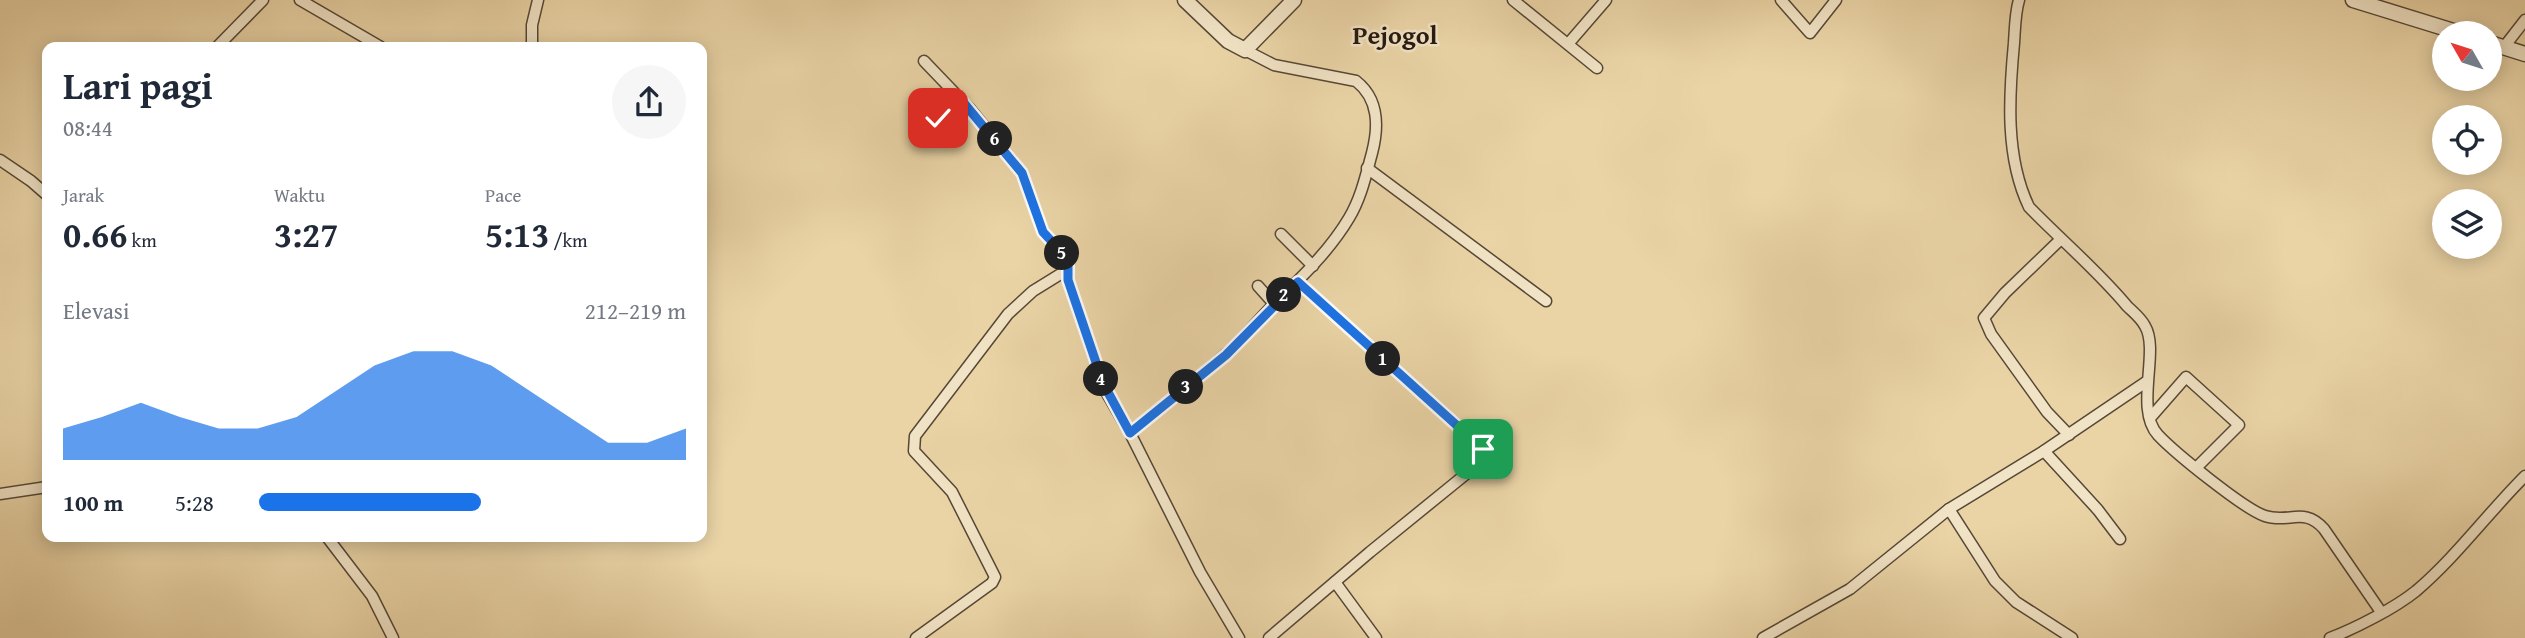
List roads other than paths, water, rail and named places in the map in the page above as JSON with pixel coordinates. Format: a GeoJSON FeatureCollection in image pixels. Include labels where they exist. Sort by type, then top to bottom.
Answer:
{"type":"FeatureCollection","features":[{"type":"Feature","properties":{"kind":"street"},"geometry":{"type":"LineString","coordinates":[[222,42],[263,0]]}},
{"type":"Feature","properties":{"kind":"street"},"geometry":{"type":"LineString","coordinates":[[300,0],[372,42]]}},
{"type":"Feature","properties":{"kind":"street"},"geometry":{"type":"LineString","coordinates":[[532,42],[532,25],[538,0]]}},
{"type":"Feature","properties":{"kind":"street"},"geometry":{"type":"LineString","coordinates":[[1130,433],[1226,355],[1312,266],[1349,217],[1359,197],[1377,123],[1373,101],[1367,89],[1356,80],[1274,65],[1228,41],[1185,0]]}},
{"type":"Feature","properties":{"kind":"street"},"geometry":{"type":"LineString","coordinates":[[1245,50],[1294,0]]}},
{"type":"Feature","properties":{"kind":"street"},"geometry":{"type":"LineString","coordinates":[[1513,0],[1597,68]]}},
{"type":"Feature","properties":{"kind":"street"},"geometry":{"type":"LineString","coordinates":[[1568,44],[1606,0]]}},
{"type":"Feature","properties":{"kind":"street"},"geometry":{"type":"LineString","coordinates":[[1781,0],[1810,33],[1836,0]]}},
{"type":"Feature","properties":{"kind":"street"},"geometry":{"type":"LineString","coordinates":[[2020,0],[2010,88],[2015,167],[2029,207],[2119,296],[2145,326],[2149,350],[2146,382],[2154,430],[2196,468],[2265,516],[2302,516],[2314,519],[2324,529],[2381,612]]}},
{"type":"Feature","properties":{"kind":"street"},"geometry":{"type":"LineString","coordinates":[[2363,2],[2432,24]]}},
{"type":"Feature","properties":{"kind":"street"},"geometry":{"type":"LineString","coordinates":[[2502,41],[2525,20]]}},
{"type":"Feature","properties":{"kind":"street"},"geometry":{"type":"LineString","coordinates":[[2502,47],[2525,54]]}},
{"type":"Feature","properties":{"kind":"street"},"geometry":{"type":"LineString","coordinates":[[925,61],[1022,173],[1041,226],[1066,257],[1068,280],[1105,390],[1130,433],[1200,572],[1239,638]]}},
{"type":"Feature","properties":{"kind":"street"},"geometry":{"type":"LineString","coordinates":[[932,132],[938,118],[958,96]]}},
{"type":"Feature","properties":{"kind":"street"},"geometry":{"type":"LineString","coordinates":[[0,160],[42,191]]}},
{"type":"Feature","properties":{"kind":"street"},"geometry":{"type":"LineString","coordinates":[[1367,168],[1546,301]]}},
{"type":"Feature","properties":{"kind":"street"},"geometry":{"type":"LineString","coordinates":[[1281,234],[1312,266]]}},
{"type":"Feature","properties":{"kind":"street"},"geometry":{"type":"LineString","coordinates":[[2061,239],[1997,301],[1984,318],[1999,345],[2047,412],[2069,435]]}},
{"type":"Feature","properties":{"kind":"street"},"geometry":{"type":"LineString","coordinates":[[916,638],[992,583],[995,577],[952,492],[914,452],[915,436],[1008,314],[1033,291],[1067,270]]}},
{"type":"Feature","properties":{"kind":"street"},"geometry":{"type":"LineString","coordinates":[[1269,638],[1471,470],[1487,452],[1298,282]]}},
{"type":"Feature","properties":{"kind":"street"},"geometry":{"type":"LineString","coordinates":[[1258,286],[1274,304]]}},
{"type":"Feature","properties":{"kind":"street"},"geometry":{"type":"LineString","coordinates":[[2151,417],[2186,377],[2239,425],[2196,468]]}},
{"type":"Feature","properties":{"kind":"street"},"geometry":{"type":"LineString","coordinates":[[1763,638],[1850,589],[1949,509],[2069,435],[2146,382]]}},
{"type":"Feature","properties":{"kind":"street"},"geometry":{"type":"LineString","coordinates":[[2044,451],[2098,510],[2120,539]]}},
{"type":"Feature","properties":{"kind":"street"},"geometry":{"type":"LineString","coordinates":[[2330,638],[2381,612],[2422,585],[2525,476]]}},
{"type":"Feature","properties":{"kind":"street"},"geometry":{"type":"LineString","coordinates":[[0,495],[42,488]]}},
{"type":"Feature","properties":{"kind":"street"},"geometry":{"type":"LineString","coordinates":[[1949,509],[1995,581],[2016,602],[2072,638]]}},
{"type":"Feature","properties":{"kind":"street"},"geometry":{"type":"LineString","coordinates":[[331,542],[372,596],[393,638]]}},
{"type":"Feature","properties":{"kind":"street"},"geometry":{"type":"LineString","coordinates":[[1335,582],[1376,638]]}},
{"type":"Feature","properties":{"kind":"district","name":"Pejogol"},"geometry":{"type":"Point","coordinates":[1395,34]}}]}
